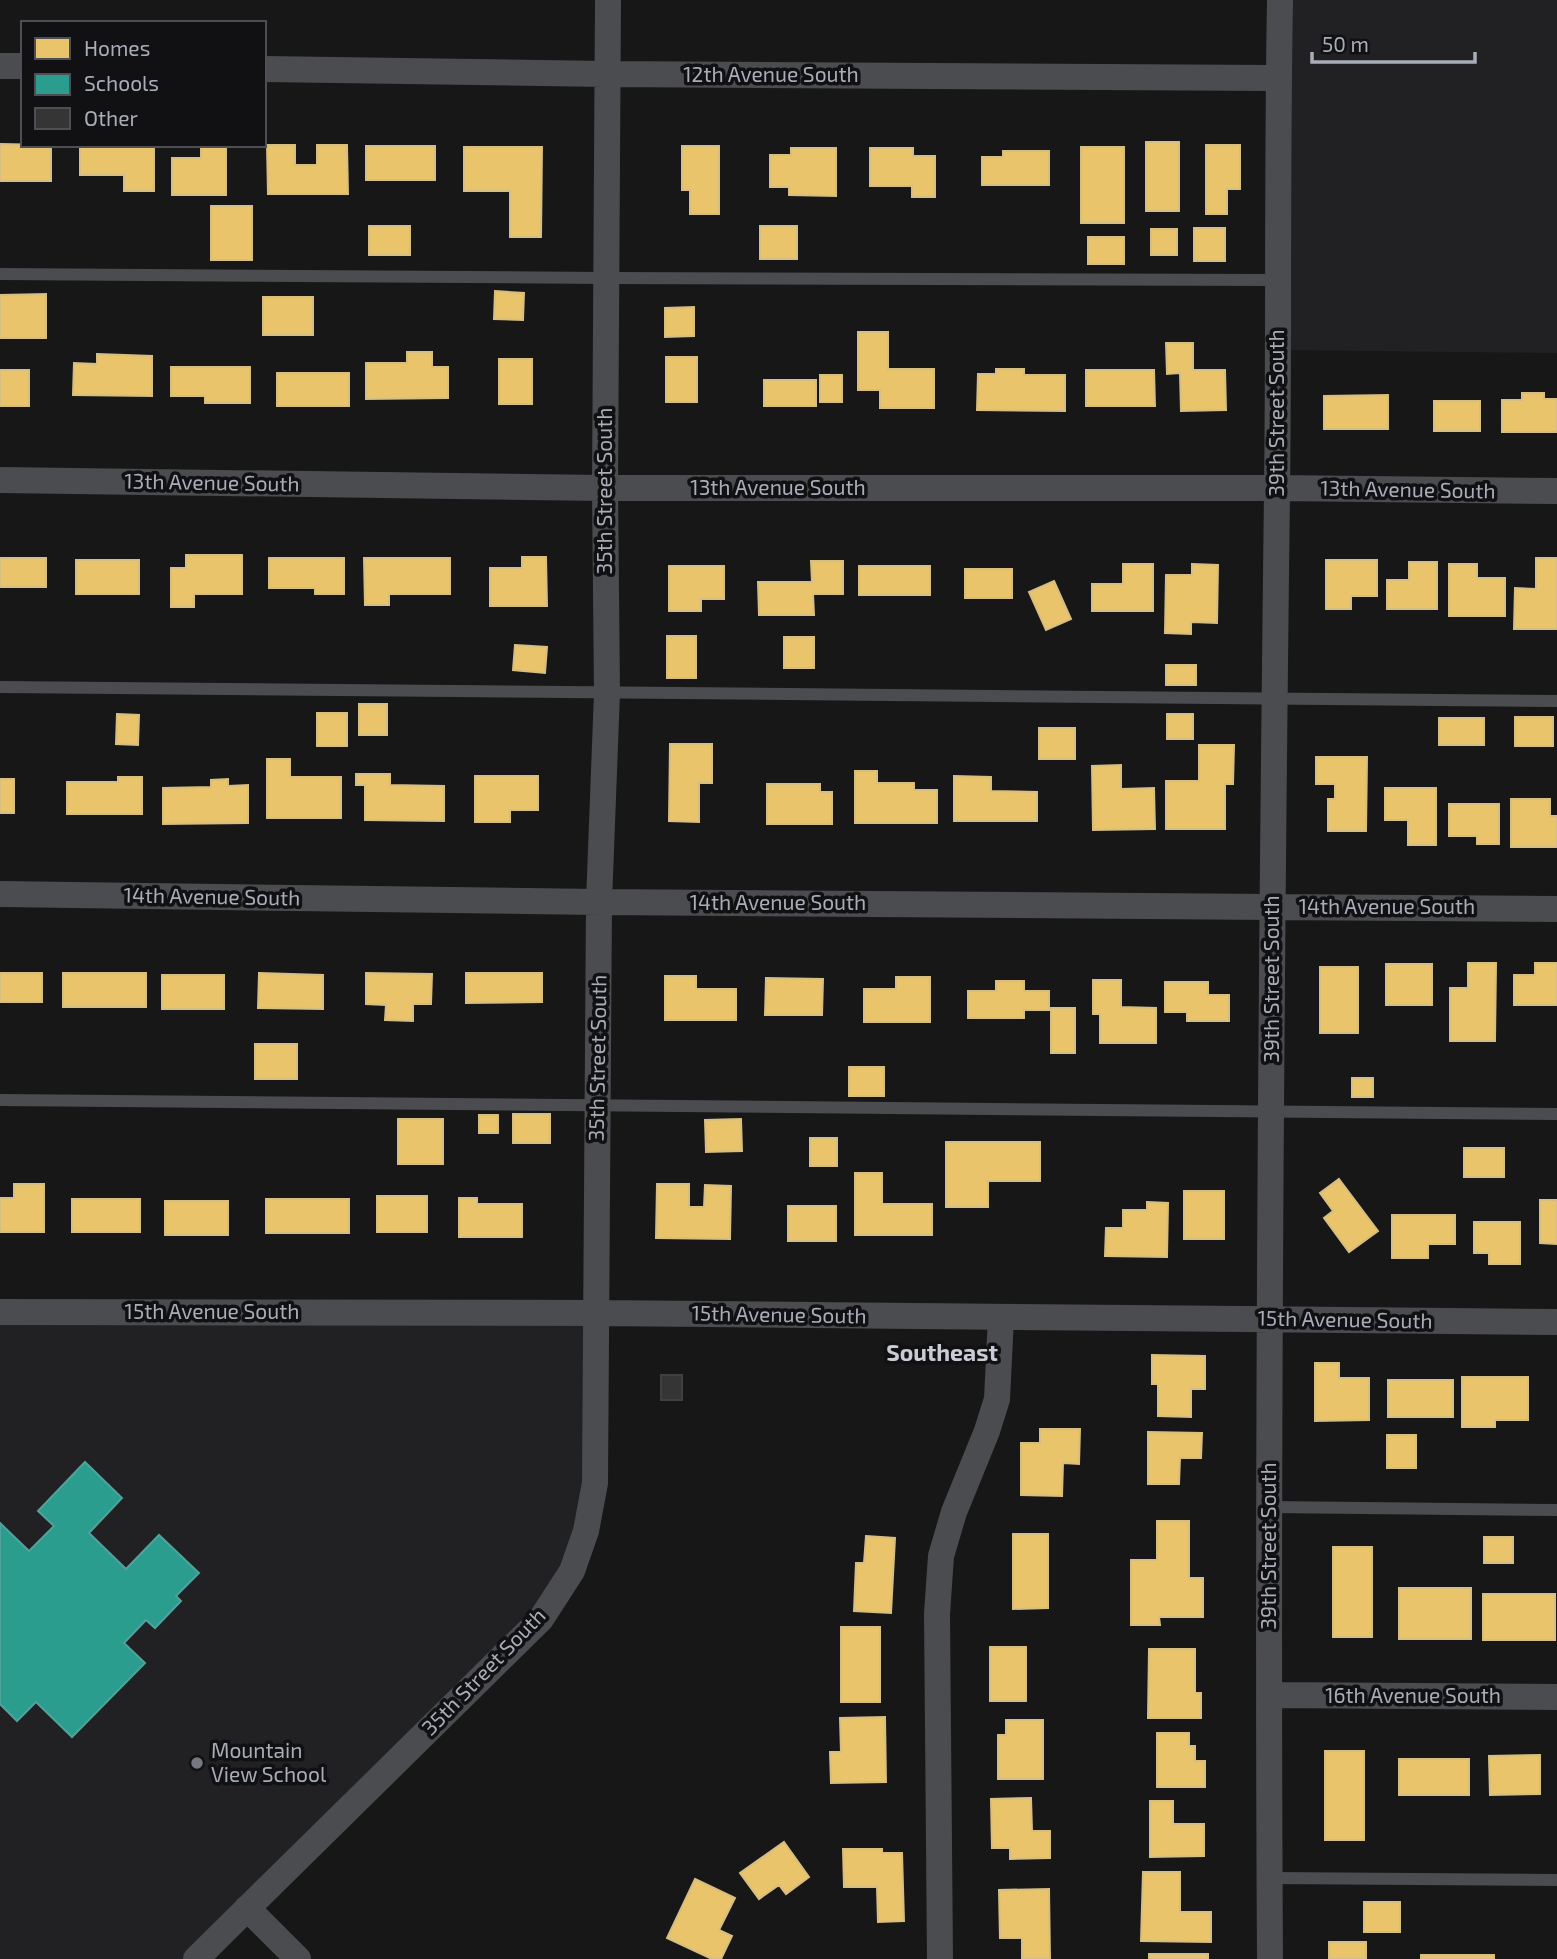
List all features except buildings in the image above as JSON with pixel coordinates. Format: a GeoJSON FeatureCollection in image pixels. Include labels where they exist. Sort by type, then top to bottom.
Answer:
{"type":"FeatureCollection","features":[{"type":"Feature","properties":{"kind":"street","name":"35th Street South"},"geometry":{"type":"LineString","coordinates":[[196,1959],[541,1619],[572,1570],[586,1531],[594,1483],[599,902],[607,693],[605,488],[608,0]]}},
{"type":"Feature","properties":{"kind":"street","name":"39th Street South"},"geometry":{"type":"LineString","coordinates":[[1270,1959],[1274,699],[1280,0]]}},
{"type":"Feature","properties":{"kind":"street"},"geometry":{"type":"LineString","coordinates":[[0,66],[21,66]]}},
{"type":"Feature","properties":{"kind":"street","name":"12th Avenue South"},"geometry":{"type":"LineString","coordinates":[[266,69],[1279,78]]}},
{"type":"Feature","properties":{"kind":"street","name":"13th Avenue South"},"geometry":{"type":"LineString","coordinates":[[0,480],[605,488],[1277,488],[1557,491]]}},
{"type":"Feature","properties":{"kind":"street","name":"14th Avenue South"},"geometry":{"type":"LineString","coordinates":[[0,894],[599,902],[1557,909]]}},
{"type":"Feature","properties":{"kind":"street","name":"15th Avenue South"},"geometry":{"type":"LineString","coordinates":[[0,1312],[596,1313],[1557,1322]]}},
{"type":"Feature","properties":{"kind":"street"},"geometry":{"type":"LineString","coordinates":[[940,1959],[937,1614],[941,1556],[954,1512],[988,1432],[997,1399],[1001,1317]]}},
{"type":"Feature","properties":{"kind":"street","name":"16th Avenue South"},"geometry":{"type":"LineString","coordinates":[[1269,1695],[1557,1698]]}},
{"type":"Feature","properties":{"kind":"street"},"geometry":{"type":"LineString","coordinates":[[247,1908],[298,1959]]}},
{"type":"Feature","properties":{"kind":"lane"},"geometry":{"type":"LineString","coordinates":[[0,274],[1278,280]]}},
{"type":"Feature","properties":{"kind":"lane"},"geometry":{"type":"LineString","coordinates":[[0,687],[1557,701]]}},
{"type":"Feature","properties":{"kind":"lane"},"geometry":{"type":"LineString","coordinates":[[0,1101],[1557,1114]]}},
{"type":"Feature","properties":{"kind":"lane"},"geometry":{"type":"LineString","coordinates":[[1270,1507],[1557,1510]]}},
{"type":"Feature","properties":{"kind":"lane"},"geometry":{"type":"LineString","coordinates":[[1270,1878],[1557,1881]]}},
{"type":"Feature","properties":{"kind":"shaded area"},"geometry":{"type":"Polygon","coordinates":[[[1280,0],[1557,0],[1557,353],[1278,350],[1280,0]]]}},
{"type":"Feature","properties":{"kind":"shaded area","name":"Mountain View School"},"geometry":{"type":"Polygon","coordinates":[[[0,1312],[596,1313],[595,1483],[572,1571],[196,1959],[0,1959],[0,1312]]]}},
{"type":"Feature","properties":{"kind":"place","name":"Mountain View School"},"geometry":{"type":"Point","coordinates":[197,1763]}},
{"type":"Feature","properties":{"kind":"district","name":"Southeast"},"geometry":{"type":"Point","coordinates":[942,1353]}}]}
